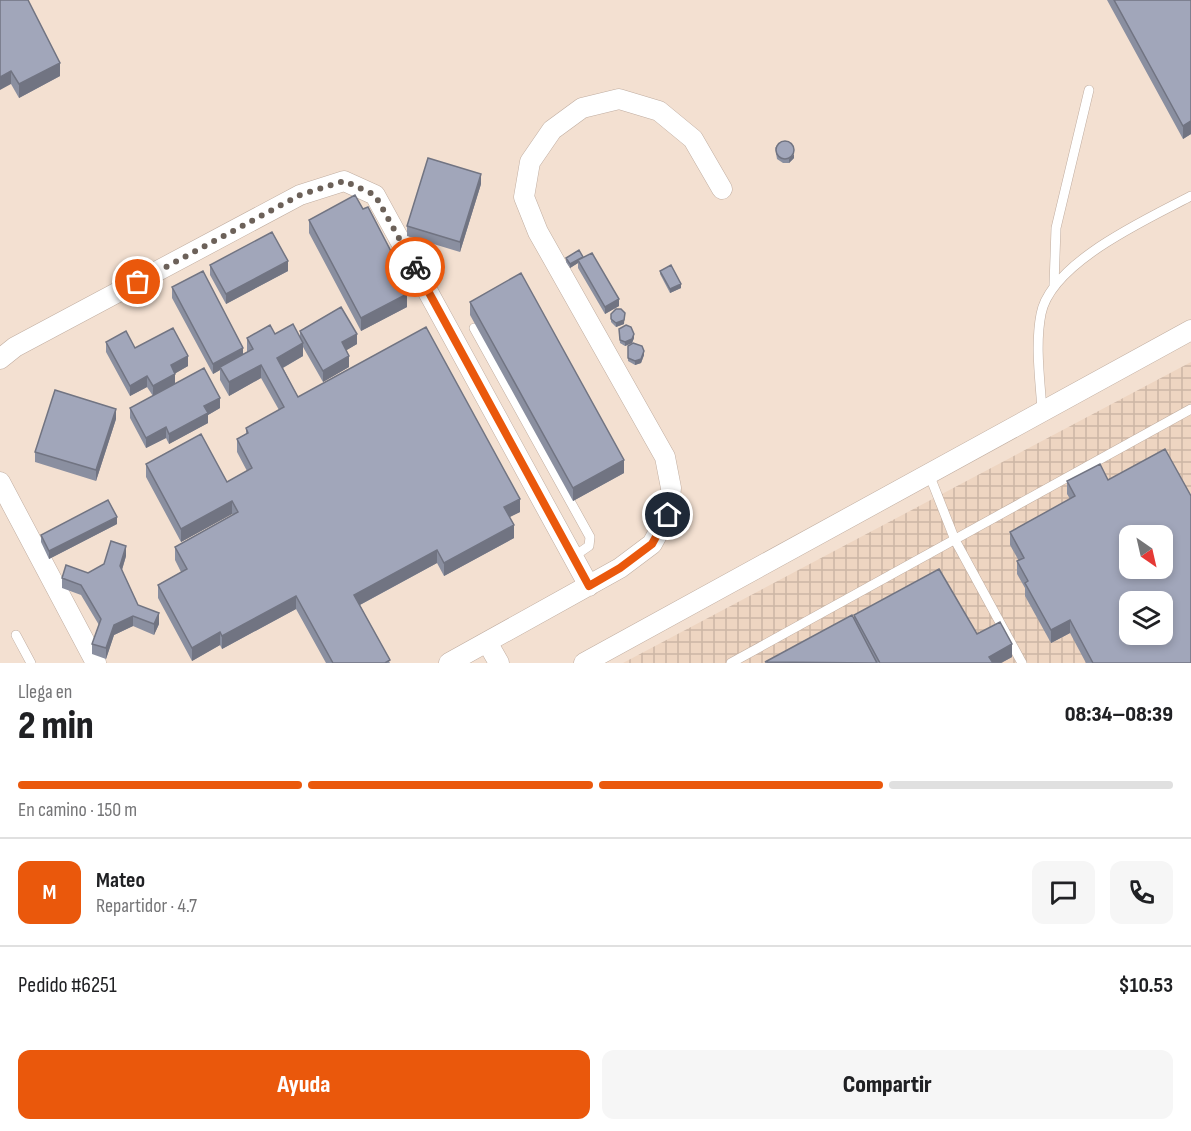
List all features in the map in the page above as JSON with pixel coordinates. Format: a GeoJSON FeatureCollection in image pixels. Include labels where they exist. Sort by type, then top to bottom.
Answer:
{"type":"FeatureCollection","features":[{"type":"Feature","properties":{"kind":"street"},"geometry":{"type":"LineString","coordinates":[[449,663],[620,568],[652,544],[668,515],[671,488],[665,457],[538,232],[524,197],[530,162],[552,130],[582,108],[619,99],[659,111],[693,139],[722,189]]}},
{"type":"Feature","properties":{"kind":"street"},"geometry":{"type":"LineString","coordinates":[[0,359],[15,347],[300,195],[344,181],[375,195],[589,586]]}},
{"type":"Feature","properties":{"kind":"street"},"geometry":{"type":"LineString","coordinates":[[584,663],[1191,330]]}},
{"type":"Feature","properties":{"kind":"street"},"geometry":{"type":"LineString","coordinates":[[0,482],[96,663]]}},
{"type":"Feature","properties":{"kind":"street"},"geometry":{"type":"LineString","coordinates":[[487,642],[499,663]]}},
{"type":"Feature","properties":{"kind":"lane"},"geometry":{"type":"LineString","coordinates":[[1054,285],[1056,228],[1089,90]]}},
{"type":"Feature","properties":{"kind":"lane"},"geometry":{"type":"LineString","coordinates":[[1042,410],[1041,312],[1054,285],[1099,246],[1191,196]]}},
{"type":"Feature","properties":{"kind":"lane"},"geometry":{"type":"LineString","coordinates":[[474,328],[590,537],[588,546],[573,557]]}},
{"type":"Feature","properties":{"kind":"lane"},"geometry":{"type":"LineString","coordinates":[[730,663],[1191,409]]}},
{"type":"Feature","properties":{"kind":"lane"},"geometry":{"type":"LineString","coordinates":[[929,474],[955,540],[1022,663]]}},
{"type":"Feature","properties":{"kind":"lane"},"geometry":{"type":"LineString","coordinates":[[16,635],[31,663]]}},
{"type":"Feature","properties":{"kind":"shaded area"},"geometry":{"type":"Polygon","coordinates":[[[1191,362],[1191,663],[623,663],[1191,362]]]}},
{"type":"Feature","properties":{"kind":"building"},"geometry":{"type":"Polygon","coordinates":[[[0,0],[28,0],[60,63],[19,84],[11,71],[0,77],[0,0]]]}},
{"type":"Feature","properties":{"kind":"building"},"geometry":{"type":"Polygon","coordinates":[[[1114,0],[1191,0],[1191,121],[1183,126],[1114,0]]]}},
{"type":"Feature","properties":{"kind":"building"},"geometry":{"type":"Polygon","coordinates":[[[781,141],[789,141],[794,146],[792,157],[781,159],[776,154],[776,146],[781,141]]]}},
{"type":"Feature","properties":{"kind":"building"},"geometry":{"type":"Polygon","coordinates":[[[428,158],[481,174],[460,242],[407,226],[428,158]]]}},
{"type":"Feature","properties":{"kind":"building"},"geometry":{"type":"Polygon","coordinates":[[[355,195],[363,209],[368,207],[395,259],[390,262],[407,294],[361,318],[309,220],[355,195]]]}},
{"type":"Feature","properties":{"kind":"building"},"geometry":{"type":"Polygon","coordinates":[[[272,232],[288,261],[226,294],[210,265],[272,232]]]}},
{"type":"Feature","properties":{"kind":"building"},"geometry":{"type":"Polygon","coordinates":[[[579,250],[583,257],[570,264],[566,258],[579,250]]]}},
{"type":"Feature","properties":{"kind":"building"},"geometry":{"type":"Polygon","coordinates":[[[592,253],[619,299],[605,307],[578,260],[592,253]]]}},
{"type":"Feature","properties":{"kind":"building"},"geometry":{"type":"Polygon","coordinates":[[[671,265],[681,284],[670,289],[660,271],[671,265]]]}},
{"type":"Feature","properties":{"kind":"building"},"geometry":{"type":"Polygon","coordinates":[[[203,271],[243,348],[213,364],[172,287],[203,271]]]}},
{"type":"Feature","properties":{"kind":"building"},"geometry":{"type":"Polygon","coordinates":[[[521,273],[624,460],[573,488],[470,302],[521,273]]]}},
{"type":"Feature","properties":{"kind":"building"},"geometry":{"type":"Polygon","coordinates":[[[341,307],[357,334],[342,342],[349,356],[323,371],[300,331],[341,307]]]}},
{"type":"Feature","properties":{"kind":"building"},"geometry":{"type":"Polygon","coordinates":[[[616,309],[621,309],[625,313],[624,320],[616,323],[611,319],[611,314],[616,309]]]}},
{"type":"Feature","properties":{"kind":"building"},"geometry":{"type":"Polygon","coordinates":[[[293,324],[303,343],[277,358],[298,397],[426,327],[520,499],[504,507],[514,525],[444,563],[437,550],[354,595],[390,660],[385,663],[333,663],[296,596],[222,636],[220,632],[192,648],[158,585],[187,569],[175,547],[238,512],[232,501],[181,529],[146,464],[201,434],[227,482],[252,468],[237,439],[248,433],[246,428],[284,407],[261,365],[229,382],[220,367],[253,349],[247,338],[270,325],[275,334],[293,324]]]}},
{"type":"Feature","properties":{"kind":"building"},"geometry":{"type":"Polygon","coordinates":[[[626,325],[631,327],[634,334],[632,339],[625,342],[620,340],[619,329],[626,325]]]}},
{"type":"Feature","properties":{"kind":"building"},"geometry":{"type":"Polygon","coordinates":[[[173,328],[188,356],[171,365],[175,374],[153,386],[147,376],[130,386],[106,342],[126,331],[135,348],[173,328]]]}},
{"type":"Feature","properties":{"kind":"building"},"geometry":{"type":"Polygon","coordinates":[[[633,343],[642,346],[644,351],[641,359],[635,361],[628,358],[628,346],[633,343]]]}},
{"type":"Feature","properties":{"kind":"building"},"geometry":{"type":"Polygon","coordinates":[[[204,368],[220,398],[204,406],[208,413],[169,434],[166,427],[146,438],[130,408],[204,368]]]}},
{"type":"Feature","properties":{"kind":"building"},"geometry":{"type":"Polygon","coordinates":[[[55,390],[116,409],[96,470],[35,452],[55,390]]]}},
{"type":"Feature","properties":{"kind":"building"},"geometry":{"type":"Polygon","coordinates":[[[1165,449],[1191,496],[1191,663],[1093,663],[1070,620],[1051,630],[1025,583],[1028,581],[1017,561],[1024,558],[1010,532],[1075,496],[1067,481],[1100,464],[1108,480],[1165,449]]]}},
{"type":"Feature","properties":{"kind":"building"},"geometry":{"type":"Polygon","coordinates":[[[108,500],[117,517],[49,551],[41,535],[108,500]]]}},
{"type":"Feature","properties":{"kind":"building"},"geometry":{"type":"Polygon","coordinates":[[[111,541],[126,546],[120,566],[138,605],[159,613],[154,624],[133,616],[114,625],[106,648],[92,644],[101,619],[81,585],[62,578],[66,565],[88,573],[104,564],[111,541]]]}},
{"type":"Feature","properties":{"kind":"building"},"geometry":{"type":"Polygon","coordinates":[[[939,569],[977,634],[1000,622],[1012,644],[989,657],[993,663],[880,663],[854,615],[939,569]]]}},
{"type":"Feature","properties":{"kind":"building"},"geometry":{"type":"Polygon","coordinates":[[[852,615],[877,663],[765,662],[852,615]]]}},
{"type":"Feature","properties":{"kind":"way so far"},"geometry":{"type":"LineString","coordinates":[[138,282],[300,195],[344,181],[375,195],[415,267]]}},
{"type":"Feature","properties":{"kind":"route"},"geometry":{"type":"LineString","coordinates":[[415,267],[589,586],[620,568],[652,544],[668,515]]}}]}
